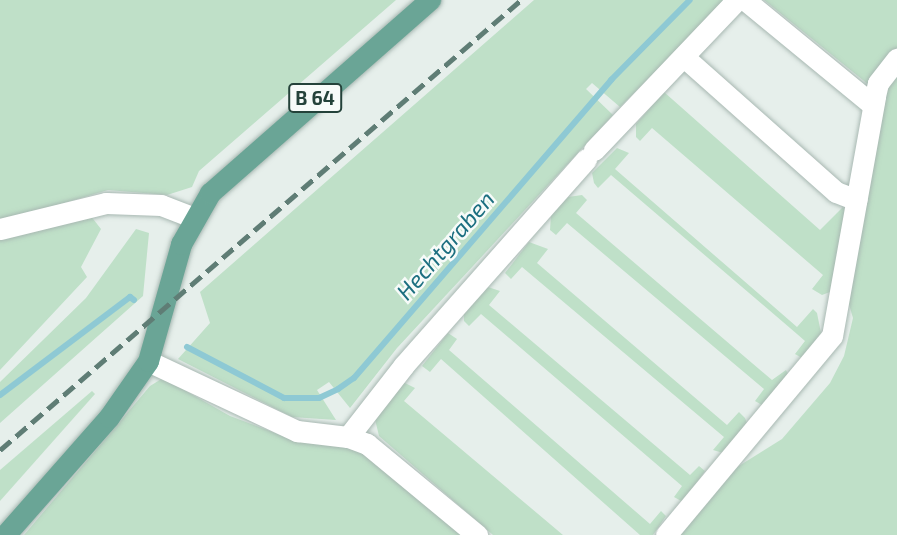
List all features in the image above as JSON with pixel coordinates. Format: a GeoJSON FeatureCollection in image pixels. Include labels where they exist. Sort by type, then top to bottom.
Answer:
{"type":"FeatureCollection","features":[{"type":"Feature","properties":{"kind":"main road","name":"B 64"},"geometry":{"type":"LineString","coordinates":[[5,535],[109,417],[148,361],[193,216],[241,161],[430,0]]}},
{"type":"Feature","properties":{"kind":"lane"},"geometry":{"type":"LineString","coordinates":[[348,437],[404,365],[590,155],[737,0]]}},
{"type":"Feature","properties":{"kind":"lane"},"geometry":{"type":"LineString","coordinates":[[745,0],[873,106]]}},
{"type":"Feature","properties":{"kind":"lane"},"geometry":{"type":"LineString","coordinates":[[684,57],[836,192],[857,200]]}},
{"type":"Feature","properties":{"kind":"lane"},"geometry":{"type":"LineString","coordinates":[[666,535],[772,413],[832,336],[878,83],[897,59]]}},
{"type":"Feature","properties":{"kind":"lane"},"geometry":{"type":"LineString","coordinates":[[0,229],[106,202],[162,205],[193,216]]}},
{"type":"Feature","properties":{"kind":"lane"},"geometry":{"type":"LineString","coordinates":[[148,361],[297,431],[348,437],[368,444],[477,535]]}},
{"type":"Feature","properties":{"kind":"green space"},"geometry":{"type":"Polygon","coordinates":[[[0,0],[396,0],[199,171],[192,187],[167,195],[108,190],[0,222],[0,0]]]}},
{"type":"Feature","properties":{"kind":"green space"},"geometry":{"type":"Polygon","coordinates":[[[534,0],[727,0],[620,107],[592,83],[586,89],[613,115],[397,348],[350,408],[329,382],[317,390],[336,420],[292,417],[178,359],[210,323],[200,292],[534,0]]]}},
{"type":"Feature","properties":{"kind":"green space"},"geometry":{"type":"Polygon","coordinates":[[[764,0],[897,0],[897,535],[678,535],[734,469],[782,439],[830,383],[844,356],[853,318],[848,301],[869,85],[764,0]]]}},
{"type":"Feature","properties":{"kind":"green space"},"geometry":{"type":"Polygon","coordinates":[[[664,92],[820,230],[843,207],[846,213],[830,292],[822,295],[812,289],[823,275],[652,128],[640,141],[636,137],[636,124],[664,92]]]}},
{"type":"Feature","properties":{"kind":"green space"},"geometry":{"type":"Polygon","coordinates":[[[617,148],[629,153],[615,169],[797,327],[813,309],[817,313],[821,333],[802,358],[795,354],[805,341],[611,175],[598,188],[592,173],[617,148]]]}},
{"type":"Feature","properties":{"kind":"green space"},"geometry":{"type":"Polygon","coordinates":[[[582,195],[587,200],[576,213],[772,380],[786,370],[788,374],[762,405],[755,401],[764,389],[567,223],[556,235],[550,230],[551,215],[568,197],[582,195]]]}},
{"type":"Feature","properties":{"kind":"green space"},"geometry":{"type":"Polygon","coordinates":[[[90,215],[101,229],[81,267],[87,277],[0,370],[0,240],[90,215]]]}},
{"type":"Feature","properties":{"kind":"green space"},"geometry":{"type":"Polygon","coordinates":[[[136,229],[149,233],[143,296],[0,423],[0,382],[86,298],[136,229]]]}},
{"type":"Feature","properties":{"kind":"green space"},"geometry":{"type":"Polygon","coordinates":[[[529,242],[548,249],[537,263],[727,425],[739,412],[745,418],[747,423],[723,453],[713,450],[724,437],[522,267],[511,279],[505,273],[529,242]]]}},
{"type":"Feature","properties":{"kind":"green space"},"geometry":{"type":"Polygon","coordinates":[[[488,287],[500,291],[489,305],[690,475],[699,466],[705,471],[683,502],[674,497],[682,486],[481,314],[469,326],[464,321],[464,314],[488,287]]]}},
{"type":"Feature","properties":{"kind":"green space"},"geometry":{"type":"Polygon","coordinates":[[[448,333],[457,339],[449,350],[650,524],[661,511],[666,516],[653,535],[640,535],[441,359],[430,372],[422,366],[448,333]]]}},
{"type":"Feature","properties":{"kind":"green space"},"geometry":{"type":"Polygon","coordinates":[[[163,378],[230,416],[288,438],[357,447],[464,535],[24,535],[150,386],[163,378]]]}},
{"type":"Feature","properties":{"kind":"green space"},"geometry":{"type":"Polygon","coordinates":[[[403,382],[415,388],[404,401],[563,535],[493,535],[379,436],[374,415],[403,382]]]}},
{"type":"Feature","properties":{"kind":"green space"},"geometry":{"type":"Polygon","coordinates":[[[92,391],[95,394],[0,501],[0,470],[92,391]]]}},
{"type":"Feature","properties":{"kind":"waterway","name":"Hechtgraben"},"geometry":{"type":"LineString","coordinates":[[187,347],[284,398],[319,398],[354,378],[611,80],[690,0]]}},
{"type":"Feature","properties":{"kind":"waterway","name":"Hechtgraben"},"geometry":{"type":"LineString","coordinates":[[0,395],[130,297],[134,300]]}},
{"type":"Feature","properties":{"kind":"railway"},"geometry":{"type":"LineString","coordinates":[[0,450],[521,0]]}}]}
